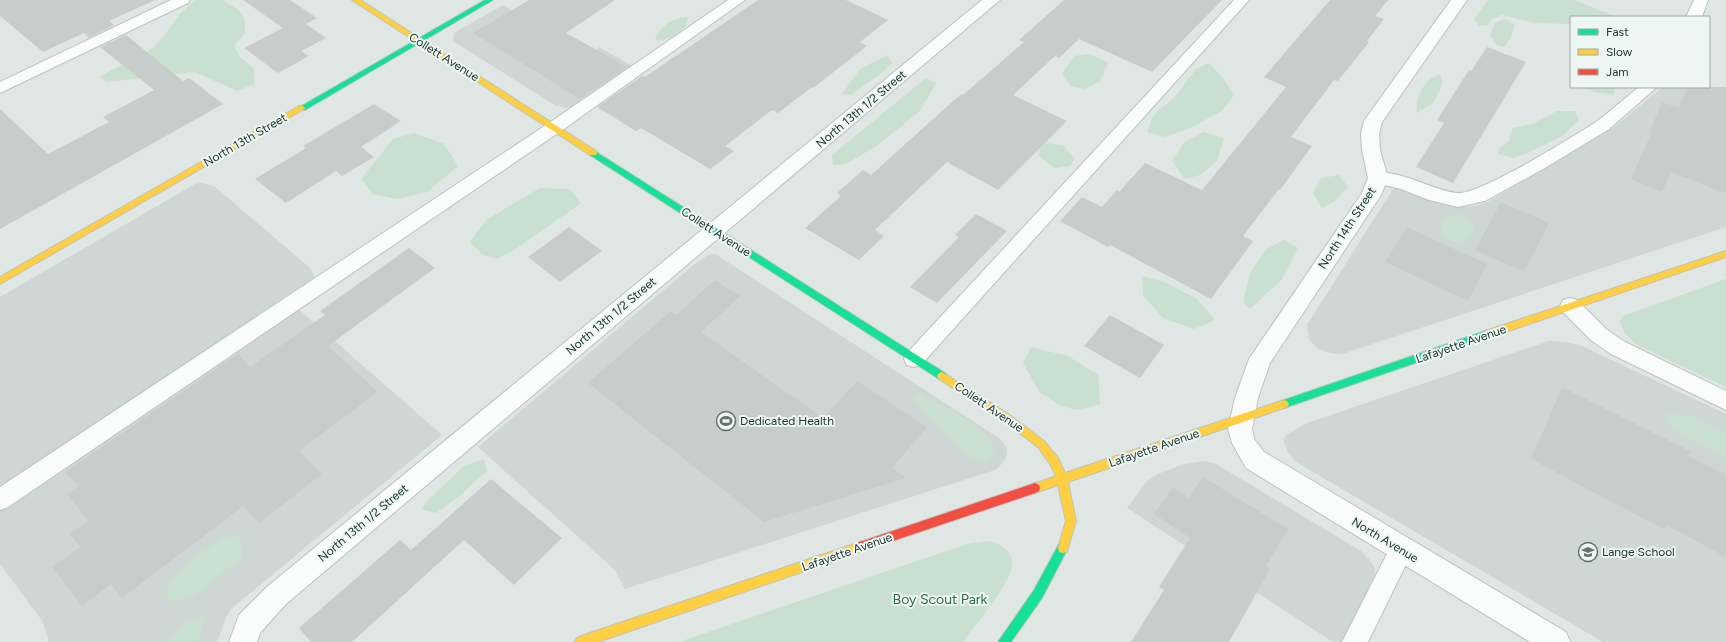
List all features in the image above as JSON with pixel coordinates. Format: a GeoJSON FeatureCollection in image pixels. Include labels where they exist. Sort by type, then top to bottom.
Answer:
{"type":"FeatureCollection","features":[{"type":"Feature","properties":{"kind":"street","name":"Collett Avenue"},"geometry":{"type":"LineString","coordinates":[[355,0],[554,126],[1005,417],[1041,444],[1054,461],[1062,479]]}},
{"type":"Feature","properties":{"kind":"street","name":"North 13th Street"},"geometry":{"type":"LineString","coordinates":[[0,280],[490,0]]}},
{"type":"Feature","properties":{"kind":"street","name":"North 13th 1/2 Street"},"geometry":{"type":"LineString","coordinates":[[243,642],[249,625],[277,595],[992,0]]}},
{"type":"Feature","properties":{"kind":"street","name":"North 14th Street"},"geometry":{"type":"LineString","coordinates":[[1242,418],[1250,385],[1260,359],[1371,195],[1378,178],[1370,140],[1373,121],[1459,0]]}},
{"type":"Feature","properties":{"kind":"street","name":"Lafayette Avenue"},"geometry":{"type":"LineString","coordinates":[[582,642],[1726,254]]}},
{"type":"Feature","properties":{"kind":"street","name":"North Avenue"},"geometry":{"type":"LineString","coordinates":[[1242,418],[1240,434],[1246,449],[1255,460],[1401,550],[1556,642]]}},
{"type":"Feature","properties":{"kind":"street"},"geometry":{"type":"LineString","coordinates":[[1004,642],[1038,594],[1062,550],[1070,521],[1062,479]]}},
{"type":"Feature","properties":{"kind":"lane"},"geometry":{"type":"LineString","coordinates":[[0,88],[183,0]]}},
{"type":"Feature","properties":{"kind":"lane"},"geometry":{"type":"LineString","coordinates":[[0,500],[738,0]]}},
{"type":"Feature","properties":{"kind":"lane"},"geometry":{"type":"LineString","coordinates":[[914,358],[1242,0]]}},
{"type":"Feature","properties":{"kind":"lane"},"geometry":{"type":"LineString","coordinates":[[1694,16],[1701,0]]}},
{"type":"Feature","properties":{"kind":"lane"},"geometry":{"type":"LineString","coordinates":[[1378,178],[1404,183],[1443,197],[1458,200],[1479,196],[1544,161],[1603,126],[1649,88]]}},
{"type":"Feature","properties":{"kind":"lane"},"geometry":{"type":"LineString","coordinates":[[1570,306],[1599,335],[1618,348],[1726,400]]}},
{"type":"Feature","properties":{"kind":"lane"},"geometry":{"type":"LineString","coordinates":[[1355,642],[1401,550]]}},
{"type":"Feature","properties":{"kind":"shaded area"},"geometry":{"type":"Polygon","coordinates":[[[503,5],[587,54],[599,47],[634,67],[577,105],[567,108],[556,106],[453,41],[454,33],[503,5]]]}},
{"type":"Feature","properties":{"kind":"shaded area"},"geometry":{"type":"Polygon","coordinates":[[[1662,88],[1710,88],[1726,93],[1726,227],[1342,354],[1331,353],[1318,349],[1309,339],[1307,325],[1393,189],[1397,187],[1436,202],[1457,207],[1476,206],[1489,201],[1613,128],[1662,88]]]}},
{"type":"Feature","properties":{"kind":"shaded area"},"geometry":{"type":"Polygon","coordinates":[[[201,183],[214,186],[310,268],[315,281],[0,492],[0,297],[195,184],[201,183]]]}},
{"type":"Feature","properties":{"kind":"shaded area"},"geometry":{"type":"Polygon","coordinates":[[[715,254],[999,438],[1006,446],[1007,454],[1004,462],[995,470],[625,589],[615,570],[478,447],[696,263],[708,255],[715,254]]]}},
{"type":"Feature","properties":{"kind":"shaded area"},"geometry":{"type":"Polygon","coordinates":[[[296,307],[442,435],[232,608],[226,618],[217,642],[49,642],[43,622],[0,564],[0,508],[296,307]]]}},
{"type":"Feature","properties":{"kind":"shaded area","name":"Lange School"},"geometry":{"type":"Polygon","coordinates":[[[1549,341],[1580,345],[1726,414],[1726,642],[1603,642],[1296,462],[1287,451],[1284,441],[1286,435],[1307,423],[1549,341]]]}},
{"type":"Feature","properties":{"kind":"shaded area"},"geometry":{"type":"Polygon","coordinates":[[[1205,461],[1216,464],[1361,551],[1369,559],[1374,566],[1375,574],[1344,642],[1333,642],[1127,508],[1147,481],[1158,474],[1184,464],[1205,461]]]}},
{"type":"Feature","properties":{"kind":"green space"},"geometry":{"type":"Polygon","coordinates":[[[197,0],[222,0],[239,10],[245,19],[245,33],[234,46],[240,57],[254,69],[254,84],[237,91],[195,72],[107,82],[99,78],[151,49],[163,37],[183,11],[197,0]]]}},
{"type":"Feature","properties":{"kind":"green space"},"geometry":{"type":"Polygon","coordinates":[[[1488,0],[1574,0],[1614,16],[1570,16],[1570,24],[1534,23],[1502,15],[1492,19],[1488,25],[1479,26],[1474,19],[1488,0]]]}},
{"type":"Feature","properties":{"kind":"green space"},"geometry":{"type":"Polygon","coordinates":[[[688,17],[686,26],[672,37],[658,41],[655,38],[661,29],[668,23],[673,20],[688,17]]]}},
{"type":"Feature","properties":{"kind":"green space"},"geometry":{"type":"Polygon","coordinates":[[[1505,19],[1515,25],[1510,39],[1504,47],[1497,45],[1490,36],[1495,23],[1505,19]]]}},
{"type":"Feature","properties":{"kind":"green space"},"geometry":{"type":"Polygon","coordinates":[[[1090,54],[1108,63],[1100,81],[1085,89],[1071,86],[1062,74],[1074,56],[1090,54]]]}},
{"type":"Feature","properties":{"kind":"green space"},"geometry":{"type":"Polygon","coordinates":[[[887,55],[892,63],[884,71],[851,95],[842,94],[860,69],[887,55]]]}},
{"type":"Feature","properties":{"kind":"green space"},"geometry":{"type":"Polygon","coordinates":[[[1209,63],[1223,78],[1234,95],[1222,111],[1190,128],[1165,137],[1147,132],[1154,114],[1174,98],[1196,69],[1209,63]]]}},
{"type":"Feature","properties":{"kind":"green space"},"geometry":{"type":"Polygon","coordinates":[[[1440,74],[1443,82],[1434,102],[1417,113],[1419,95],[1422,89],[1429,80],[1440,74]]]}},
{"type":"Feature","properties":{"kind":"green space"},"geometry":{"type":"Polygon","coordinates":[[[926,78],[936,83],[920,111],[875,147],[846,164],[833,165],[832,155],[926,78]]]}},
{"type":"Feature","properties":{"kind":"green space"},"geometry":{"type":"Polygon","coordinates":[[[1586,88],[1615,89],[1613,95],[1593,92],[1586,88]]]}},
{"type":"Feature","properties":{"kind":"green space"},"geometry":{"type":"Polygon","coordinates":[[[1557,111],[1575,111],[1579,120],[1562,136],[1525,154],[1513,158],[1498,154],[1500,148],[1509,141],[1513,128],[1532,124],[1557,111]]]}},
{"type":"Feature","properties":{"kind":"green space"},"geometry":{"type":"Polygon","coordinates":[[[1204,132],[1224,138],[1217,161],[1200,175],[1184,179],[1172,160],[1185,142],[1204,132]]]}},
{"type":"Feature","properties":{"kind":"green space"},"geometry":{"type":"Polygon","coordinates":[[[414,133],[444,144],[458,166],[427,192],[397,199],[373,194],[361,179],[393,139],[414,133]]]}},
{"type":"Feature","properties":{"kind":"green space"},"geometry":{"type":"Polygon","coordinates":[[[1041,143],[1063,145],[1075,159],[1070,166],[1055,168],[1039,156],[1041,143]]]}},
{"type":"Feature","properties":{"kind":"green space"},"geometry":{"type":"Polygon","coordinates":[[[1339,175],[1348,187],[1334,202],[1322,208],[1313,193],[1321,178],[1339,175]]]}},
{"type":"Feature","properties":{"kind":"green space"},"geometry":{"type":"Polygon","coordinates":[[[540,188],[570,189],[581,203],[513,251],[496,259],[482,254],[470,242],[486,220],[540,188]]]}},
{"type":"Feature","properties":{"kind":"green space"},"geometry":{"type":"Polygon","coordinates":[[[1461,214],[1475,227],[1467,239],[1460,244],[1440,234],[1444,218],[1461,214]]]}},
{"type":"Feature","properties":{"kind":"green space"},"geometry":{"type":"Polygon","coordinates":[[[1284,240],[1298,248],[1282,279],[1250,309],[1243,302],[1251,271],[1267,249],[1284,240]]]}},
{"type":"Feature","properties":{"kind":"green space"},"geometry":{"type":"Polygon","coordinates":[[[1142,276],[1162,281],[1196,298],[1215,320],[1194,329],[1163,318],[1143,295],[1142,276]]]}},
{"type":"Feature","properties":{"kind":"green space"},"geometry":{"type":"Polygon","coordinates":[[[1726,279],[1726,387],[1637,345],[1623,331],[1620,321],[1623,316],[1726,279]]]}},
{"type":"Feature","properties":{"kind":"green space"},"geometry":{"type":"Polygon","coordinates":[[[1031,347],[1068,356],[1098,375],[1100,404],[1077,410],[1062,406],[1040,393],[1023,363],[1031,347]]]}},
{"type":"Feature","properties":{"kind":"green space"},"geometry":{"type":"Polygon","coordinates":[[[918,392],[962,416],[981,431],[996,450],[986,464],[969,456],[947,436],[912,397],[918,392]]]}},
{"type":"Feature","properties":{"kind":"green space"},"geometry":{"type":"Polygon","coordinates":[[[1665,413],[1690,416],[1726,432],[1726,457],[1671,428],[1665,413]]]}},
{"type":"Feature","properties":{"kind":"green space"},"geometry":{"type":"Polygon","coordinates":[[[484,459],[487,471],[457,498],[436,513],[421,509],[427,501],[464,466],[484,459]]]}},
{"type":"Feature","properties":{"kind":"green space"},"geometry":{"type":"Polygon","coordinates":[[[240,536],[242,558],[192,597],[166,602],[169,583],[198,555],[222,538],[240,536]]]}},
{"type":"Feature","properties":{"kind":"green space","name":"Boy Scout Park"},"geometry":{"type":"Polygon","coordinates":[[[990,541],[1007,550],[1012,560],[1011,568],[1008,578],[1001,590],[963,642],[679,642],[967,544],[990,541]]]}},
{"type":"Feature","properties":{"kind":"green space"},"geometry":{"type":"Polygon","coordinates":[[[205,615],[198,642],[168,642],[184,623],[205,615]]]}},
{"type":"Feature","properties":{"kind":"building"},"geometry":{"type":"Polygon","coordinates":[[[0,0],[155,0],[109,21],[114,25],[89,38],[84,33],[43,52],[0,16],[0,0]]]}},
{"type":"Feature","properties":{"kind":"building"},"geometry":{"type":"Polygon","coordinates":[[[243,0],[290,0],[317,18],[306,24],[326,38],[301,51],[309,56],[278,73],[244,48],[283,28],[243,0]]]}},
{"type":"Feature","properties":{"kind":"building"},"geometry":{"type":"Polygon","coordinates":[[[529,0],[615,0],[566,33],[627,67],[580,99],[473,33],[529,0]]]}},
{"type":"Feature","properties":{"kind":"building"},"geometry":{"type":"Polygon","coordinates":[[[758,0],[846,0],[888,20],[860,42],[867,46],[813,88],[812,87],[778,113],[772,110],[725,146],[734,151],[710,169],[641,128],[636,131],[597,107],[642,76],[645,77],[758,0]]]}},
{"type":"Feature","properties":{"kind":"building"},"geometry":{"type":"Polygon","coordinates":[[[1064,0],[1222,0],[1152,72],[1079,39],[1059,58],[1055,56],[1013,95],[1067,121],[998,190],[947,162],[875,230],[884,236],[859,260],[805,228],[841,196],[837,193],[863,170],[871,175],[961,94],[963,95],[1024,42],[1019,40],[1064,0]]]}},
{"type":"Feature","properties":{"kind":"building"},"geometry":{"type":"Polygon","coordinates":[[[1330,0],[1388,0],[1375,16],[1384,19],[1367,41],[1369,42],[1338,81],[1334,80],[1291,137],[1312,146],[1280,190],[1279,189],[1243,236],[1253,241],[1211,299],[1110,245],[1108,247],[1060,221],[1082,197],[1102,207],[1117,190],[1119,192],[1145,163],[1202,190],[1286,87],[1264,77],[1330,0]]]}},
{"type":"Feature","properties":{"kind":"building"},"geometry":{"type":"Polygon","coordinates":[[[126,35],[183,81],[189,78],[223,104],[0,229],[0,109],[48,154],[109,122],[103,117],[154,90],[100,47],[126,35]]]}},
{"type":"Feature","properties":{"kind":"building"},"geometry":{"type":"Polygon","coordinates":[[[1487,47],[1526,62],[1453,183],[1416,167],[1444,123],[1437,120],[1469,70],[1471,71],[1487,47]]]}},
{"type":"Feature","properties":{"kind":"building"},"geometry":{"type":"Polygon","coordinates":[[[1726,87],[1726,194],[1671,172],[1662,192],[1631,179],[1651,134],[1649,133],[1662,102],[1679,108],[1687,88],[1726,87]]]}},
{"type":"Feature","properties":{"kind":"building"},"geometry":{"type":"Polygon","coordinates":[[[374,104],[401,121],[361,147],[374,157],[342,176],[336,171],[286,203],[255,179],[306,148],[303,146],[374,104]]]}},
{"type":"Feature","properties":{"kind":"building"},"geometry":{"type":"Polygon","coordinates":[[[1501,202],[1549,223],[1524,272],[1475,250],[1501,202]]]}},
{"type":"Feature","properties":{"kind":"building"},"geometry":{"type":"Polygon","coordinates":[[[976,214],[1007,231],[937,303],[910,287],[959,237],[955,235],[976,214]]]}},
{"type":"Feature","properties":{"kind":"building"},"geometry":{"type":"Polygon","coordinates":[[[569,227],[602,251],[560,282],[528,257],[569,227]]]}},
{"type":"Feature","properties":{"kind":"building"},"geometry":{"type":"Polygon","coordinates":[[[1407,227],[1487,264],[1468,301],[1385,262],[1407,227]]]}},
{"type":"Feature","properties":{"kind":"building"},"geometry":{"type":"Polygon","coordinates":[[[409,248],[435,268],[328,346],[378,392],[299,451],[322,474],[259,523],[243,506],[122,598],[111,584],[82,606],[52,567],[80,547],[70,534],[88,521],[67,494],[78,486],[65,472],[238,354],[250,367],[325,315],[320,311],[409,248]]]}},
{"type":"Feature","properties":{"kind":"building"},"geometry":{"type":"Polygon","coordinates":[[[715,280],[740,296],[701,332],[823,418],[857,381],[927,427],[892,468],[906,478],[764,522],[588,383],[671,311],[676,315],[715,280]]]}},
{"type":"Feature","properties":{"kind":"building"},"geometry":{"type":"Polygon","coordinates":[[[1110,315],[1164,345],[1140,378],[1084,346],[1110,315]]]}},
{"type":"Feature","properties":{"kind":"building"},"geometry":{"type":"Polygon","coordinates":[[[1562,387],[1690,451],[1688,456],[1726,475],[1726,557],[1666,525],[1665,530],[1531,459],[1562,387]]]}},
{"type":"Feature","properties":{"kind":"building"},"geometry":{"type":"Polygon","coordinates":[[[1203,477],[1288,529],[1266,566],[1270,569],[1229,642],[1131,642],[1164,590],[1159,587],[1190,538],[1154,514],[1173,487],[1189,498],[1203,477]]]}},
{"type":"Feature","properties":{"kind":"building"},"geometry":{"type":"Polygon","coordinates":[[[491,479],[562,538],[514,585],[464,540],[352,642],[311,642],[299,628],[400,540],[411,550],[491,479]]]}},
{"type":"Feature","properties":{"kind":"traffic: fast"},"geometry":{"type":"LineString","coordinates":[[302,108],[490,0]]}},
{"type":"Feature","properties":{"kind":"traffic: fast"},"geometry":{"type":"LineString","coordinates":[[593,153],[942,376]]}},
{"type":"Feature","properties":{"kind":"traffic: fast"},"geometry":{"type":"LineString","coordinates":[[1284,404],[1488,334]]}},
{"type":"Feature","properties":{"kind":"traffic: fast"},"geometry":{"type":"LineString","coordinates":[[1004,642],[1038,594],[1063,548]]}},
{"type":"Feature","properties":{"kind":"traffic: slow"},"geometry":{"type":"LineString","coordinates":[[355,0],[593,153]]}},
{"type":"Feature","properties":{"kind":"traffic: slow"},"geometry":{"type":"LineString","coordinates":[[0,281],[302,108]]}},
{"type":"Feature","properties":{"kind":"traffic: slow"},"geometry":{"type":"LineString","coordinates":[[1488,334],[1726,254]]}},
{"type":"Feature","properties":{"kind":"traffic: slow"},"geometry":{"type":"LineString","coordinates":[[942,376],[1005,417],[1041,444],[1054,461],[1062,479],[1071,521],[1063,548]]}},
{"type":"Feature","properties":{"kind":"traffic: slow"},"geometry":{"type":"LineString","coordinates":[[1035,488],[1284,404]]}},
{"type":"Feature","properties":{"kind":"traffic: slow"},"geometry":{"type":"LineString","coordinates":[[581,642],[863,546]]}},
{"type":"Feature","properties":{"kind":"traffic: jam"},"geometry":{"type":"LineString","coordinates":[[863,546],[1035,488]]}},
{"type":"Feature","properties":{"kind":"place","name":"Dedicated Health"},"geometry":{"type":"Point","coordinates":[726,421]}},
{"type":"Feature","properties":{"kind":"place","name":"Lange School"},"geometry":{"type":"Point","coordinates":[1588,552]}}]}
